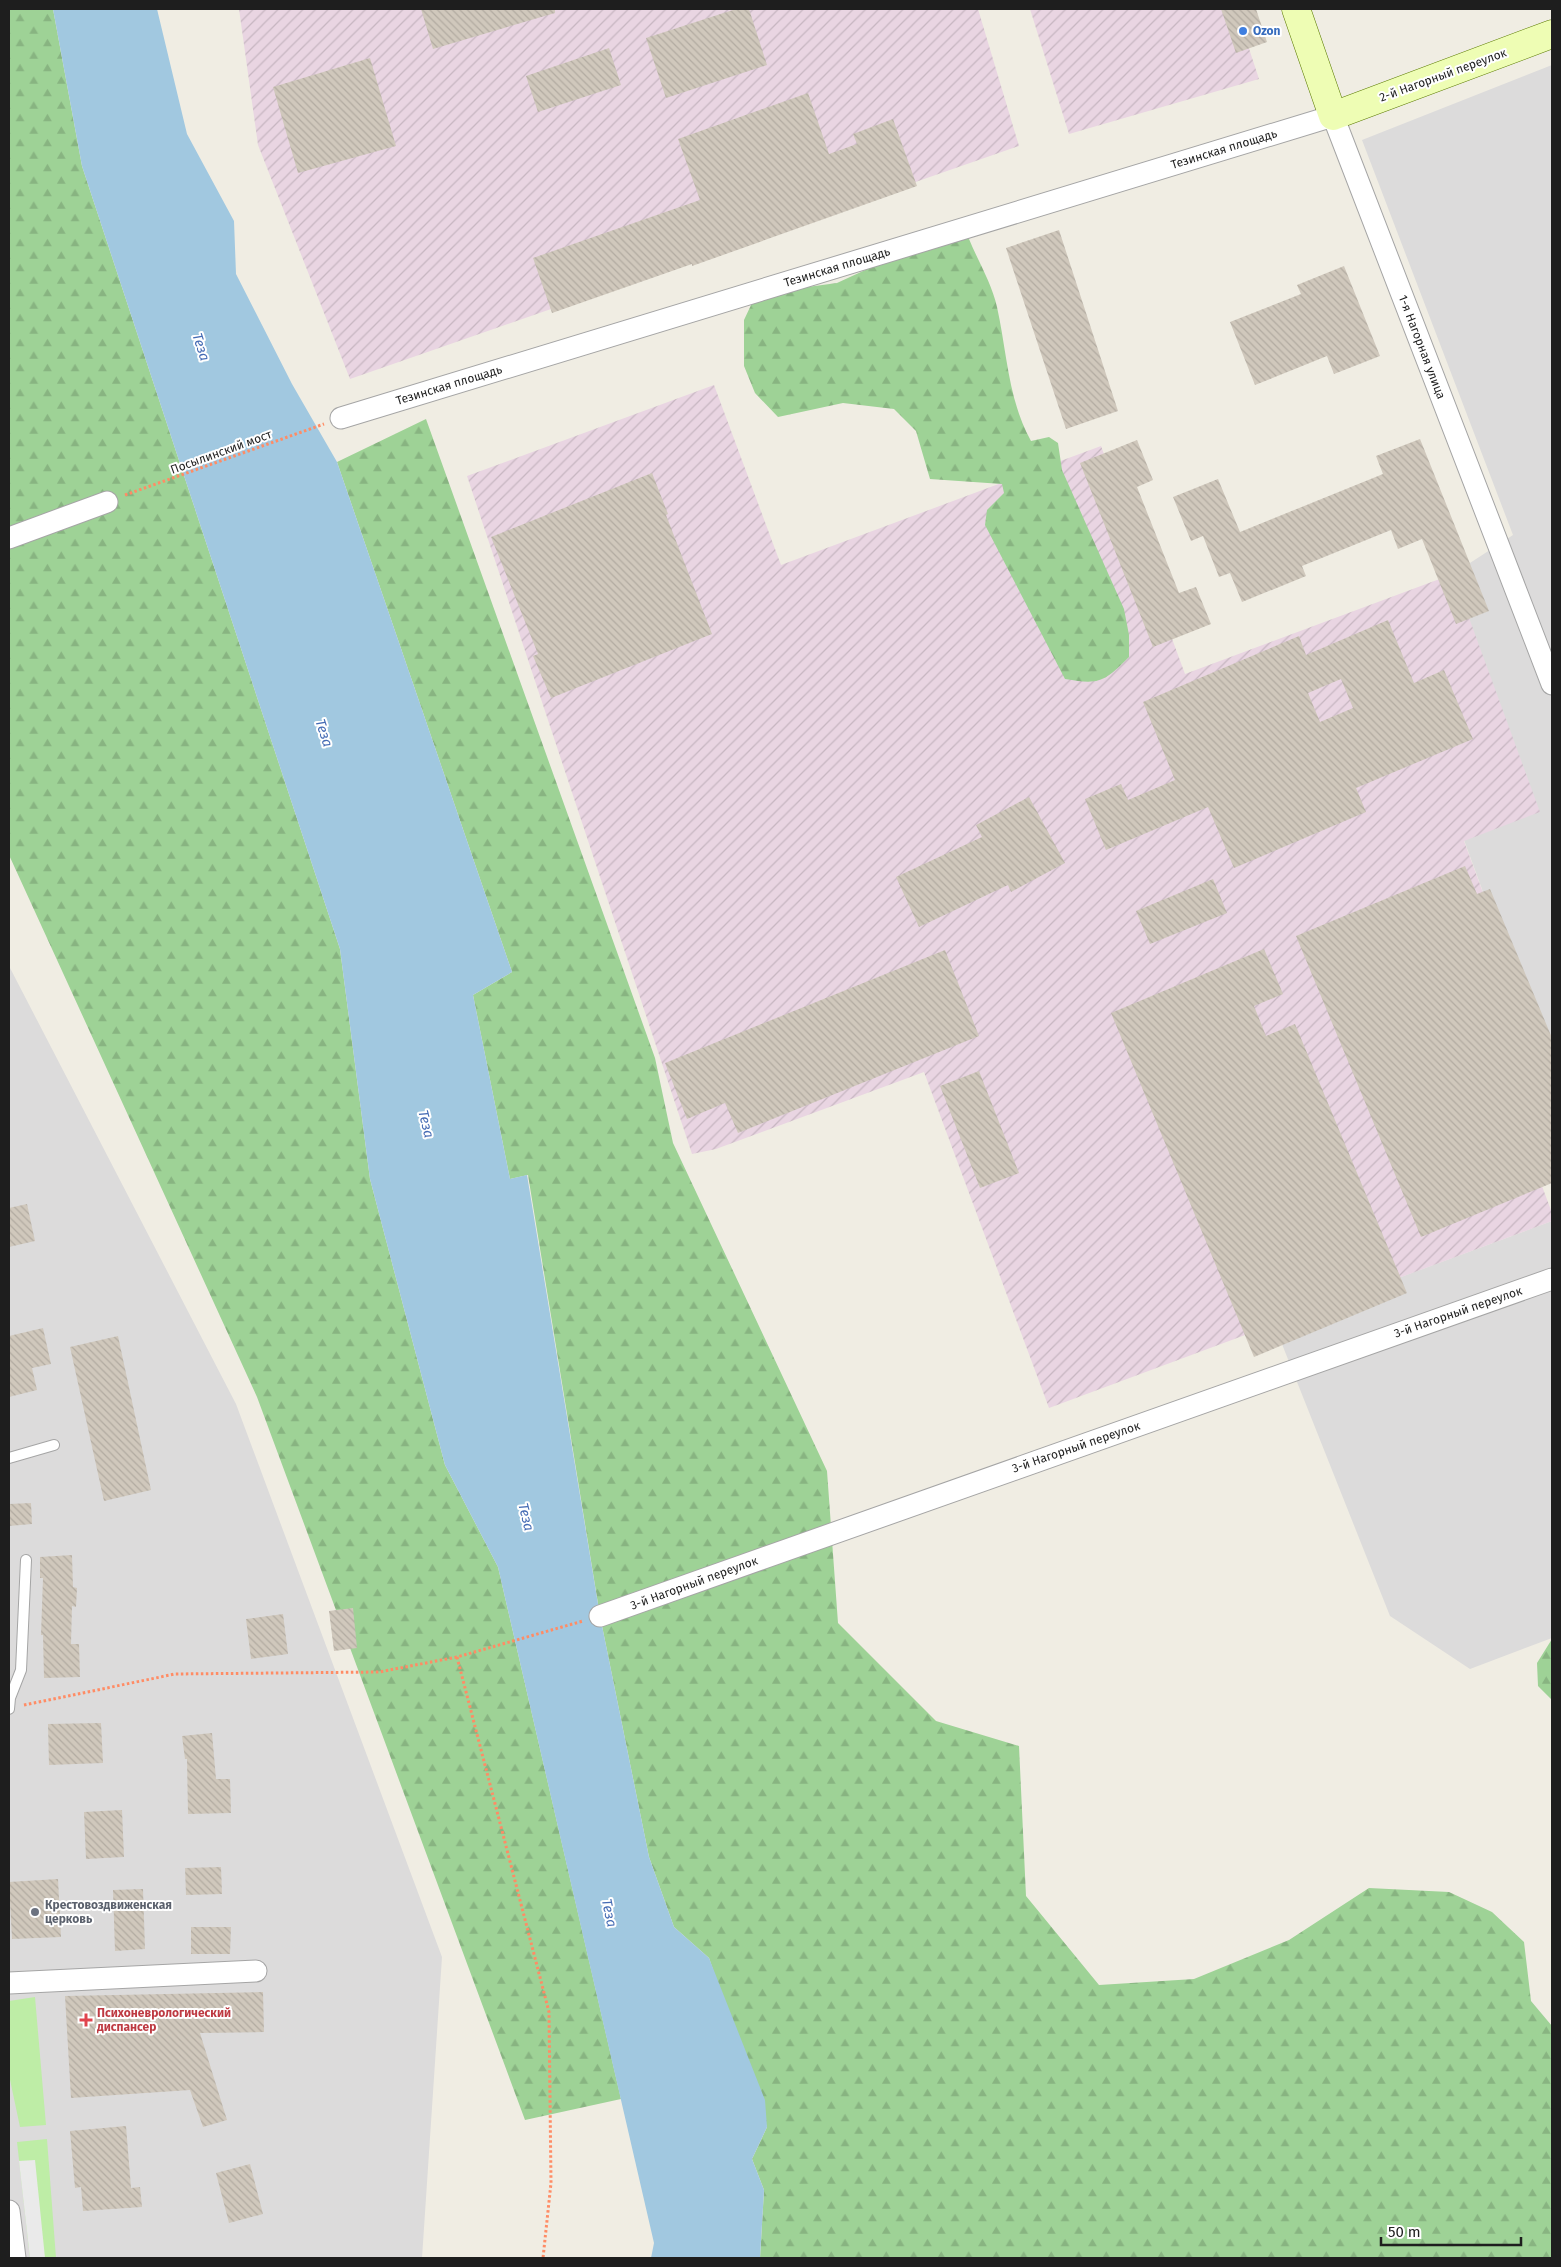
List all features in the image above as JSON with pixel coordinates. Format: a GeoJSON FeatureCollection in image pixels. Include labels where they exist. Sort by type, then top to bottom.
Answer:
{"type":"FeatureCollection","features":[{"type":"Feature","properties":{"kind":"street","name":"1-я Нагорная улица"},"geometry":{"type":"LineString","coordinates":[[1296,9],[1333,116],[1552,684]]}},
{"type":"Feature","properties":{"kind":"street","name":"2-й Нагорный переулок"},"geometry":{"type":"LineString","coordinates":[[1333,116],[1552,34]]}},
{"type":"Feature","properties":{"kind":"street","name":"Тезинская площадь"},"geometry":{"type":"LineString","coordinates":[[341,418],[1333,116]]}},
{"type":"Feature","properties":{"kind":"street"},"geometry":{"type":"LineString","coordinates":[[9,538],[107,502]]}},
{"type":"Feature","properties":{"kind":"street","name":"3-й Нагорный переулок"},"geometry":{"type":"LineString","coordinates":[[600,1616],[1552,1279]]}},
{"type":"Feature","properties":{"kind":"street"},"geometry":{"type":"LineString","coordinates":[[9,1983],[256,1971]]}},
{"type":"Feature","properties":{"kind":"street"},"geometry":{"type":"LineString","coordinates":[[9,2211],[15,2258]]}},
{"type":"Feature","properties":{"kind":"lane"},"geometry":{"type":"LineString","coordinates":[[9,1458],[54,1445]]}},
{"type":"Feature","properties":{"kind":"lane"},"geometry":{"type":"LineString","coordinates":[[9,1709],[10,1698],[21,1670],[26,1560]]}},
{"type":"Feature","properties":{"kind":"path","name":"Посылинский мост"},"geometry":{"type":"LineString","coordinates":[[107,502],[341,418]]}},
{"type":"Feature","properties":{"kind":"path"},"geometry":{"type":"LineString","coordinates":[[21,1706],[175,1674],[378,1672],[457,1657],[600,1616]]}},
{"type":"Feature","properties":{"kind":"path"},"geometry":{"type":"LineString","coordinates":[[457,1657],[549,2012],[551,2183],[543,2258]]}},
{"type":"Feature","properties":{"kind":"shaded area"},"geometry":{"type":"Polygon","coordinates":[[[239,9],[978,9],[1019,146],[350,379],[258,145],[239,9]]]}},
{"type":"Feature","properties":{"kind":"shaded area"},"geometry":{"type":"Polygon","coordinates":[[[1030,9],[1236,9],[1259,79],[1069,134],[1030,9]]]}},
{"type":"Feature","properties":{"kind":"shaded area"},"geometry":{"type":"Polygon","coordinates":[[[1552,65],[1552,1080],[1464,840],[1453,574],[1513,535],[1362,140],[1552,65]]]}},
{"type":"Feature","properties":{"kind":"shaded area"},"geometry":{"type":"Polygon","coordinates":[[[714,385],[781,565],[1101,446],[1185,674],[1453,574],[1540,812],[1464,841],[1552,1080],[1552,1094],[1513,1108],[1552,1213],[1552,1221],[1049,1408],[924,1072],[716,1149],[692,1154],[467,476],[714,385]]]}},
{"type":"Feature","properties":{"kind":"shaded area"},"geometry":{"type":"Polygon","coordinates":[[[9,966],[236,1404],[442,1957],[422,2258],[9,2258],[9,966]]]}},
{"type":"Feature","properties":{"kind":"shaded area"},"geometry":{"type":"Polygon","coordinates":[[[1552,1221],[1552,1638],[1470,1669],[1390,1616],[1274,1324],[1552,1221]]]}},
{"type":"Feature","properties":{"kind":"shaded area"},"geometry":{"type":"Polygon","coordinates":[[[35,2160],[45,2258],[30,2258],[19,2161],[35,2160]]]}},
{"type":"Feature","properties":{"kind":"green space"},"geometry":{"type":"Polygon","coordinates":[[[9,9],[53,9],[82,166],[340,949],[370,1179],[445,1465],[498,1567],[621,2099],[525,2120],[257,1397],[9,855],[9,9]]]}},
{"type":"Feature","properties":{"kind":"green space"},"geometry":{"type":"Polygon","coordinates":[[[939,236],[969,239],[995,298],[1009,376],[1023,425],[1031,441],[1049,437],[1058,443],[1062,470],[1124,609],[1129,635],[1129,657],[1101,680],[1086,682],[1065,679],[985,525],[987,510],[1004,493],[1002,484],[930,479],[916,431],[894,409],[843,403],[778,417],[755,393],[744,366],[744,320],[752,303],[778,291],[837,283],[939,236]]]}},
{"type":"Feature","properties":{"kind":"green space"},"geometry":{"type":"Polygon","coordinates":[[[426,419],[655,1058],[673,1143],[827,1471],[838,1623],[936,1721],[1019,1746],[1026,1896],[1099,1985],[1194,1979],[1289,1940],[1369,1888],[1449,1892],[1492,1912],[1524,1942],[1531,2001],[1552,2026],[1552,2258],[760,2258],[764,2190],[752,2159],[767,2127],[709,1958],[674,1927],[649,1857],[600,1616],[528,1175],[510,1179],[473,995],[512,972],[337,462],[426,419]]]}},
{"type":"Feature","properties":{"kind":"green space"},"geometry":{"type":"Polygon","coordinates":[[[1552,1639],[1552,1700],[1538,1686],[1537,1663],[1552,1639]]]}},
{"type":"Feature","properties":{"kind":"green space"},"geometry":{"type":"Polygon","coordinates":[[[35,1997],[46,2125],[20,2127],[9,2075],[9,2001],[35,1997]]]}},
{"type":"Feature","properties":{"kind":"green space"},"geometry":{"type":"Polygon","coordinates":[[[47,2139],[56,2258],[30,2258],[17,2142],[47,2139]]]}},
{"type":"Feature","properties":{"kind":"water","name":"Теза"},"geometry":{"type":"Polygon","coordinates":[[[53,9],[157,9],[187,134],[234,221],[236,274],[292,384],[337,462],[512,972],[473,995],[510,1179],[527,1175],[600,1616],[649,1857],[674,1927],[709,1958],[765,2100],[767,2127],[752,2159],[764,2190],[760,2258],[651,2258],[654,2243],[498,1567],[445,1465],[370,1179],[340,949],[82,166],[53,9]]]}},
{"type":"Feature","properties":{"kind":"building"},"geometry":{"type":"Polygon","coordinates":[[[421,9],[555,9],[555,13],[433,49],[421,9]]]}},
{"type":"Feature","properties":{"kind":"building"},"geometry":{"type":"Polygon","coordinates":[[[736,9],[749,9],[767,65],[666,98],[646,38],[736,9]]]}},
{"type":"Feature","properties":{"kind":"building"},"geometry":{"type":"Polygon","coordinates":[[[1221,9],[1256,9],[1267,42],[1236,53],[1221,9]]]}},
{"type":"Feature","properties":{"kind":"building"},"geometry":{"type":"Polygon","coordinates":[[[609,48],[621,85],[538,112],[526,76],[609,48]]]}},
{"type":"Feature","properties":{"kind":"building"},"geometry":{"type":"Polygon","coordinates":[[[370,58],[396,146],[298,173],[273,87],[370,58]]]}},
{"type":"Feature","properties":{"kind":"building"},"geometry":{"type":"Polygon","coordinates":[[[808,93],[829,154],[857,144],[853,134],[893,119],[917,186],[692,266],[692,264],[552,313],[533,258],[700,200],[678,139],[808,93]]]}},
{"type":"Feature","properties":{"kind":"building"},"geometry":{"type":"Polygon","coordinates":[[[1059,230],[1118,411],[1066,429],[1006,248],[1059,230]]]}},
{"type":"Feature","properties":{"kind":"building"},"geometry":{"type":"Polygon","coordinates":[[[1344,266],[1380,356],[1334,374],[1327,356],[1255,385],[1230,322],[1301,294],[1297,285],[1344,266]]]}},
{"type":"Feature","properties":{"kind":"building"},"geometry":{"type":"Polygon","coordinates":[[[1420,439],[1489,611],[1456,624],[1422,539],[1398,549],[1391,530],[1302,566],[1306,576],[1242,602],[1230,573],[1219,577],[1203,536],[1191,541],[1173,497],[1218,479],[1240,532],[1383,474],[1376,456],[1420,439]]]}},
{"type":"Feature","properties":{"kind":"building"},"geometry":{"type":"Polygon","coordinates":[[[1137,440],[1153,480],[1137,487],[1179,593],[1196,587],[1211,624],[1153,647],[1080,463],[1137,440]]]}},
{"type":"Feature","properties":{"kind":"building"},"geometry":{"type":"Polygon","coordinates":[[[652,473],[668,514],[666,515],[712,634],[551,698],[533,656],[538,654],[491,537],[652,473]]]}},
{"type":"Feature","properties":{"kind":"building"},"geometry":{"type":"Polygon","coordinates":[[[1388,620],[1414,683],[1444,670],[1473,739],[1356,788],[1366,812],[1234,868],[1208,807],[1106,850],[1085,799],[1121,784],[1128,800],[1175,780],[1143,702],[1299,636],[1306,655],[1388,620]],[[1341,679],[1308,693],[1320,722],[1353,708],[1341,679]]]}},
{"type":"Feature","properties":{"kind":"building"},"geometry":{"type":"Polygon","coordinates":[[[1029,797],[1065,863],[1011,892],[1008,885],[919,927],[896,877],[982,837],[976,825],[1029,797]]]}},
{"type":"Feature","properties":{"kind":"building"},"geometry":{"type":"Polygon","coordinates":[[[1465,866],[1477,894],[1490,889],[1552,1038],[1552,1183],[1421,1237],[1296,936],[1465,866]]]}},
{"type":"Feature","properties":{"kind":"building"},"geometry":{"type":"Polygon","coordinates":[[[1213,879],[1227,913],[1150,944],[1136,911],[1213,879]]]}},
{"type":"Feature","properties":{"kind":"building"},"geometry":{"type":"Polygon","coordinates":[[[1264,949],[1283,994],[1254,1006],[1266,1036],[1295,1024],[1407,1293],[1254,1357],[1111,1013],[1264,949]]]}},
{"type":"Feature","properties":{"kind":"building"},"geometry":{"type":"Polygon","coordinates":[[[945,950],[979,1036],[738,1133],[725,1103],[687,1119],[665,1063],[945,950]]]}},
{"type":"Feature","properties":{"kind":"building"},"geometry":{"type":"Polygon","coordinates":[[[979,1071],[1019,1173],[980,1188],[940,1086],[979,1071]]]}},
{"type":"Feature","properties":{"kind":"building"},"geometry":{"type":"Polygon","coordinates":[[[27,1204],[35,1241],[9,1247],[9,1208],[27,1204]]]}},
{"type":"Feature","properties":{"kind":"building"},"geometry":{"type":"Polygon","coordinates":[[[43,1328],[51,1364],[32,1368],[37,1390],[9,1397],[9,1336],[43,1328]]]}},
{"type":"Feature","properties":{"kind":"building"},"geometry":{"type":"Polygon","coordinates":[[[118,1336],[151,1490],[104,1501],[70,1347],[118,1336]]]}},
{"type":"Feature","properties":{"kind":"building"},"geometry":{"type":"Polygon","coordinates":[[[31,1503],[32,1524],[9,1526],[9,1504],[31,1503]]]}},
{"type":"Feature","properties":{"kind":"building"},"geometry":{"type":"Polygon","coordinates":[[[72,1555],[73,1587],[77,1588],[76,1607],[72,1606],[71,1644],[79,1644],[80,1677],[44,1678],[43,1635],[41,1635],[43,1578],[40,1578],[40,1557],[72,1555]]]}},
{"type":"Feature","properties":{"kind":"building"},"geometry":{"type":"Polygon","coordinates":[[[353,1608],[357,1648],[334,1651],[329,1611],[353,1608]]]}},
{"type":"Feature","properties":{"kind":"building"},"geometry":{"type":"Polygon","coordinates":[[[283,1614],[288,1654],[251,1659],[246,1619],[283,1614]]]}},
{"type":"Feature","properties":{"kind":"building"},"geometry":{"type":"Polygon","coordinates":[[[101,1723],[103,1763],[49,1765],[48,1724],[101,1723]]]}},
{"type":"Feature","properties":{"kind":"building"},"geometry":{"type":"Polygon","coordinates":[[[212,1733],[216,1779],[230,1779],[231,1813],[188,1814],[187,1759],[185,1759],[182,1736],[212,1733]]]}},
{"type":"Feature","properties":{"kind":"building"},"geometry":{"type":"Polygon","coordinates":[[[122,1810],[124,1857],[86,1859],[84,1812],[122,1810]]]}},
{"type":"Feature","properties":{"kind":"building"},"geometry":{"type":"Polygon","coordinates":[[[221,1867],[222,1894],[186,1895],[185,1868],[221,1867]]]}},
{"type":"Feature","properties":{"kind":"building"},"geometry":{"type":"Polygon","coordinates":[[[58,1879],[61,1937],[12,1939],[9,1882],[58,1879]]]}},
{"type":"Feature","properties":{"kind":"building"},"geometry":{"type":"Polygon","coordinates":[[[143,1889],[145,1949],[115,1951],[113,1890],[143,1889]]]}},
{"type":"Feature","properties":{"kind":"building"},"geometry":{"type":"Polygon","coordinates":[[[191,1927],[231,1927],[230,1954],[191,1954],[191,1927]]]}},
{"type":"Feature","properties":{"kind":"building"},"geometry":{"type":"Polygon","coordinates":[[[263,1992],[264,2032],[200,2033],[227,2120],[203,2127],[190,2090],[71,2098],[65,1996],[263,1992]]]}},
{"type":"Feature","properties":{"kind":"building"},"geometry":{"type":"Polygon","coordinates":[[[126,2126],[131,2188],[140,2187],[142,2207],[83,2211],[81,2187],[75,2188],[70,2131],[126,2126]]]}},
{"type":"Feature","properties":{"kind":"building"},"geometry":{"type":"Polygon","coordinates":[[[250,2164],[263,2214],[229,2223],[216,2173],[250,2164]]]}},
{"type":"Feature","properties":{"kind":"place","name":"Ozon"},"geometry":{"type":"Point","coordinates":[1243,31]}},
{"type":"Feature","properties":{"kind":"place","name":"Крестовоздвиженская церковь"},"geometry":{"type":"Point","coordinates":[35,1912]}},
{"type":"Feature","properties":{"kind":"place","name":"Психоневрологический диспансер"},"geometry":{"type":"Point","coordinates":[86,2020]}}]}
